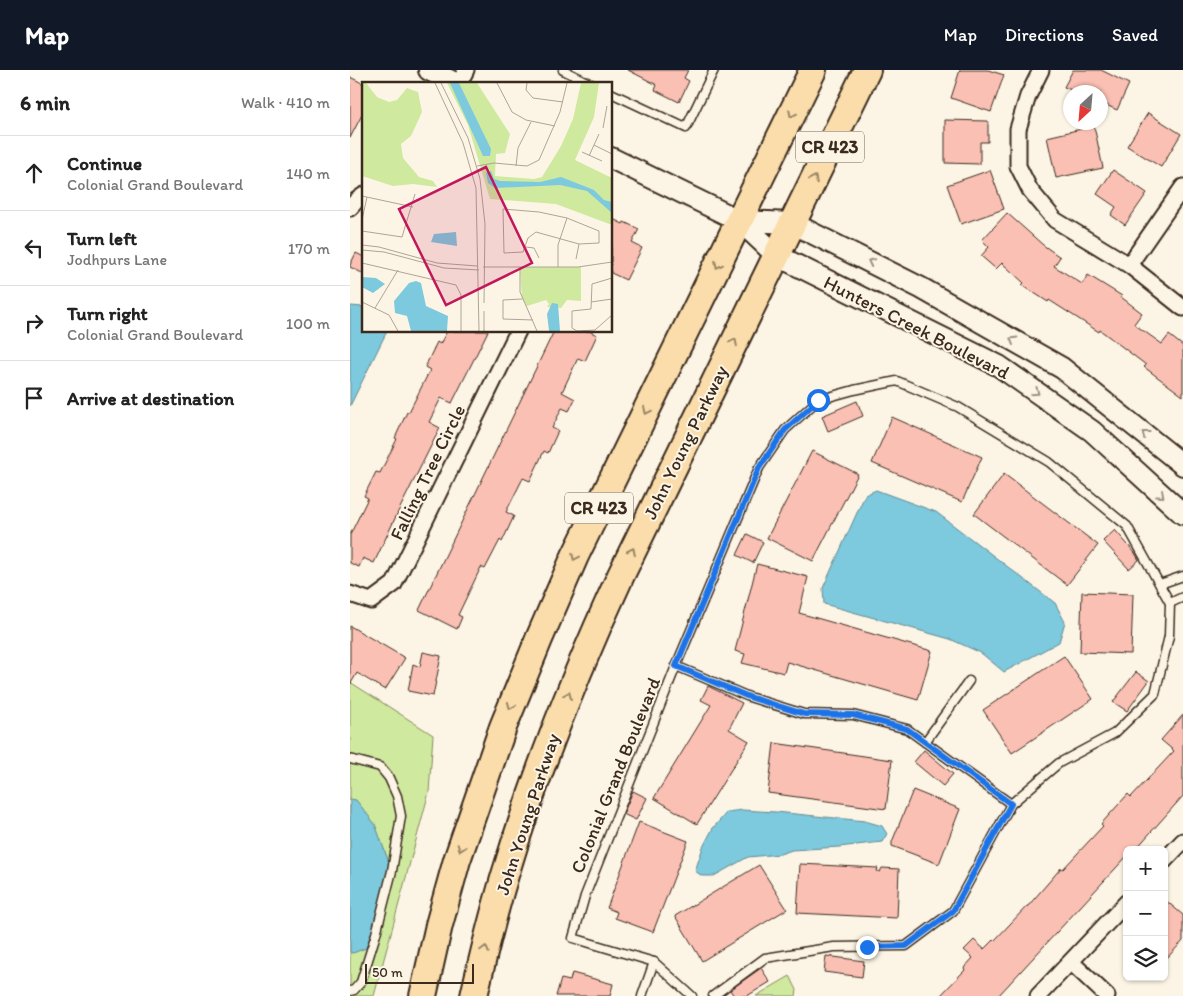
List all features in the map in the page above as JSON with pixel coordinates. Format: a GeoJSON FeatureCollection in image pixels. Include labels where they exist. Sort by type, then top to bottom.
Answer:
{"type":"FeatureCollection","features":[{"type":"Feature","properties":{"kind":"highway","name":"CR 423"},"geometry":{"type":"LineString","coordinates":[[423,996],[439,925],[457,860],[502,727],[539,639],[575,556],[814,70]]}},
{"type":"Feature","properties":{"kind":"highway","name":"John Young Parkway"},"geometry":{"type":"LineString","coordinates":[[474,996],[504,875],[541,765],[590,642],[776,255],[868,70]]}},
{"type":"Feature","properties":{"kind":"street"},"geometry":{"type":"LineString","coordinates":[[429,70],[454,82]]}},
{"type":"Feature","properties":{"kind":"street"},"geometry":{"type":"LineString","coordinates":[[459,82],[466,70]]}},
{"type":"Feature","properties":{"kind":"street"},"geometry":{"type":"LineString","coordinates":[[1041,70],[1028,96],[1018,129],[1018,166],[1030,190],[1055,220],[1129,265],[1183,308]]}},
{"type":"Feature","properties":{"kind":"street","name":"Hunters Creek Boulevard"},"geometry":{"type":"LineString","coordinates":[[612,158],[740,221],[776,255],[999,366],[1092,431],[1183,514]]}},
{"type":"Feature","properties":{"kind":"street"},"geometry":{"type":"LineString","coordinates":[[1129,265],[1183,187]]}},
{"type":"Feature","properties":{"kind":"street"},"geometry":{"type":"LineString","coordinates":[[350,208],[362,196]]}},
{"type":"Feature","properties":{"kind":"street","name":"Hunters Creek Boulevard"},"geometry":{"type":"LineString","coordinates":[[740,221],[792,223],[921,288],[1062,368],[1183,465]]}},
{"type":"Feature","properties":{"kind":"street","name":"Falling Tree Circle"},"geometry":{"type":"LineString","coordinates":[[350,594],[371,601],[394,584],[518,332]]}},
{"type":"Feature","properties":{"kind":"street"},"geometry":{"type":"LineString","coordinates":[[1168,858],[1183,841]]}},
{"type":"Feature","properties":{"kind":"street"},"geometry":{"type":"LineString","coordinates":[[1038,996],[1123,906]]}},
{"type":"Feature","properties":{"kind":"street"},"geometry":{"type":"LineString","coordinates":[[1071,962],[1107,996]]}},
{"type":"Feature","properties":{"kind":"lane"},"geometry":{"type":"LineString","coordinates":[[563,70],[587,82]]}},
{"type":"Feature","properties":{"kind":"lane"},"geometry":{"type":"LineString","coordinates":[[612,93],[686,128],[714,70]]}},
{"type":"Feature","properties":{"kind":"lane","name":"Colonial Grand Boulevard"},"geometry":{"type":"LineString","coordinates":[[692,996],[654,962],[573,938],[584,896],[676,666],[759,468],[785,430],[818,400],[897,381],[958,407],[1049,462],[1127,526],[1170,603],[1169,636],[1155,694],[1114,733],[1059,763],[1011,804],[953,911],[906,946],[834,947],[765,958],[713,996]]}},
{"type":"Feature","properties":{"kind":"lane"},"geometry":{"type":"LineString","coordinates":[[1160,584],[1183,576]]}},
{"type":"Feature","properties":{"kind":"lane"},"geometry":{"type":"LineString","coordinates":[[1170,603],[1183,598]]}},
{"type":"Feature","properties":{"kind":"lane"},"geometry":{"type":"LineString","coordinates":[[676,666],[749,697],[804,714],[853,715],[907,729],[1011,804]]}},
{"type":"Feature","properties":{"kind":"lane"},"geometry":{"type":"LineString","coordinates":[[925,742],[970,681]]}},
{"type":"Feature","properties":{"kind":"lane"},"geometry":{"type":"LineString","coordinates":[[350,759],[380,767],[389,778],[396,796],[400,816],[392,871],[376,934],[361,982],[354,990],[350,991]]}},
{"type":"Feature","properties":{"kind":"lane"},"geometry":{"type":"LineString","coordinates":[[642,996],[654,962]]}},
{"type":"Feature","properties":{"kind":"green space"},"geometry":{"type":"Polygon","coordinates":[[[350,682],[433,735],[429,792],[374,996],[350,996],[350,682]]]}},
{"type":"Feature","properties":{"kind":"green space"},"geometry":{"type":"Polygon","coordinates":[[[790,976],[797,990],[796,996],[756,996],[790,976]]]}},
{"type":"Feature","properties":{"kind":"water"},"geometry":{"type":"Polygon","coordinates":[[[350,306],[362,307],[362,332],[387,332],[350,406],[350,306]]]}},
{"type":"Feature","properties":{"kind":"water"},"geometry":{"type":"Polygon","coordinates":[[[876,490],[936,512],[1055,603],[1065,622],[1059,642],[1004,672],[981,653],[950,639],[824,604],[823,588],[865,495],[876,490]]]}},
{"type":"Feature","properties":{"kind":"water"},"geometry":{"type":"Polygon","coordinates":[[[350,799],[356,800],[375,824],[391,868],[380,911],[366,948],[353,953],[350,952],[350,799]]]}},
{"type":"Feature","properties":{"kind":"water"},"geometry":{"type":"Polygon","coordinates":[[[742,810],[865,821],[882,826],[887,834],[882,842],[792,850],[780,854],[748,857],[714,876],[702,876],[695,871],[703,847],[713,828],[727,812],[742,810]]]}},
{"type":"Feature","properties":{"kind":"building"},"geometry":{"type":"Polygon","coordinates":[[[628,70],[688,70],[684,78],[689,81],[679,102],[655,90],[657,85],[628,70]]]}},
{"type":"Feature","properties":{"kind":"building"},"geometry":{"type":"Polygon","coordinates":[[[960,70],[988,70],[1004,75],[991,112],[951,98],[960,70]]]}},
{"type":"Feature","properties":{"kind":"building"},"geometry":{"type":"Polygon","coordinates":[[[1073,70],[1101,70],[1129,84],[1117,110],[1108,106],[1108,85],[1065,85],[1073,70]]]}},
{"type":"Feature","properties":{"kind":"building"},"geometry":{"type":"Polygon","coordinates":[[[350,77],[362,83],[362,115],[350,138],[350,77]]]}},
{"type":"Feature","properties":{"kind":"building"},"geometry":{"type":"Polygon","coordinates":[[[1148,113],[1181,134],[1161,167],[1127,146],[1148,113]]]}},
{"type":"Feature","properties":{"kind":"building"},"geometry":{"type":"Polygon","coordinates":[[[945,120],[988,121],[988,142],[980,142],[980,164],[945,163],[945,120]]]}},
{"type":"Feature","properties":{"kind":"building"},"geometry":{"type":"Polygon","coordinates":[[[1077,130],[1095,130],[1103,168],[1056,178],[1047,137],[1077,130]]]}},
{"type":"Feature","properties":{"kind":"building"},"geometry":{"type":"Polygon","coordinates":[[[990,170],[1004,209],[961,224],[947,185],[990,170]]]}},
{"type":"Feature","properties":{"kind":"building"},"geometry":{"type":"Polygon","coordinates":[[[1113,170],[1147,193],[1125,225],[1111,215],[1116,207],[1097,194],[1113,170]]]}},
{"type":"Feature","properties":{"kind":"building"},"geometry":{"type":"Polygon","coordinates":[[[1007,213],[1043,245],[1060,257],[1054,266],[1082,284],[1088,275],[1122,296],[1142,313],[1134,324],[1162,344],[1169,335],[1183,346],[1183,396],[1144,367],[1146,365],[1100,330],[1099,332],[1022,285],[1024,283],[1002,263],[996,269],[981,256],[989,247],[982,240],[1007,213]]]}},
{"type":"Feature","properties":{"kind":"building"},"geometry":{"type":"Polygon","coordinates":[[[612,218],[639,229],[632,243],[642,248],[626,280],[612,273],[612,218]]]}},
{"type":"Feature","properties":{"kind":"building"},"geometry":{"type":"Polygon","coordinates":[[[356,253],[362,256],[362,273],[350,267],[356,253]]]}},
{"type":"Feature","properties":{"kind":"building"},"geometry":{"type":"Polygon","coordinates":[[[446,332],[488,332],[452,403],[441,398],[429,422],[440,428],[374,563],[363,558],[359,567],[350,563],[350,535],[368,498],[364,496],[376,472],[380,473],[397,439],[395,438],[407,412],[409,412],[430,370],[425,367],[437,342],[440,344],[446,332]]]}},
{"type":"Feature","properties":{"kind":"building"},"geometry":{"type":"Polygon","coordinates":[[[554,332],[591,332],[597,335],[585,361],[578,358],[562,392],[575,399],[569,411],[562,408],[552,428],[558,431],[548,453],[544,451],[530,481],[523,478],[506,512],[514,516],[502,542],[500,540],[485,569],[481,567],[458,615],[462,617],[457,629],[419,610],[554,332]]]}},
{"type":"Feature","properties":{"kind":"building"},"geometry":{"type":"Polygon","coordinates":[[[857,401],[863,416],[828,431],[822,416],[857,401]]]}},
{"type":"Feature","properties":{"kind":"building"},"geometry":{"type":"Polygon","coordinates":[[[892,417],[982,457],[962,502],[872,463],[892,417]]]}},
{"type":"Feature","properties":{"kind":"building"},"geometry":{"type":"Polygon","coordinates":[[[812,451],[858,474],[813,561],[767,538],[812,451]]]}},
{"type":"Feature","properties":{"kind":"building"},"geometry":{"type":"Polygon","coordinates":[[[1004,474],[1098,545],[1067,585],[974,514],[1004,474]]]}},
{"type":"Feature","properties":{"kind":"building"},"geometry":{"type":"Polygon","coordinates":[[[1115,530],[1139,560],[1129,569],[1103,541],[1115,530]]]}},
{"type":"Feature","properties":{"kind":"building"},"geometry":{"type":"Polygon","coordinates":[[[747,534],[763,542],[753,563],[737,555],[747,534]]]}},
{"type":"Feature","properties":{"kind":"building"},"geometry":{"type":"Polygon","coordinates":[[[757,564],[808,577],[799,613],[932,651],[918,700],[787,662],[784,673],[742,663],[745,654],[735,651],[757,564]]]}},
{"type":"Feature","properties":{"kind":"building"},"geometry":{"type":"Polygon","coordinates":[[[1082,592],[1133,594],[1131,654],[1080,652],[1082,592]]]}},
{"type":"Feature","properties":{"kind":"building"},"geometry":{"type":"Polygon","coordinates":[[[350,626],[405,658],[385,690],[357,673],[350,685],[350,626]]]}},
{"type":"Feature","properties":{"kind":"building"},"geometry":{"type":"Polygon","coordinates":[[[423,652],[441,656],[433,696],[408,691],[413,664],[420,667],[423,652]]]}},
{"type":"Feature","properties":{"kind":"building"},"geometry":{"type":"Polygon","coordinates":[[[1064,656],[1093,699],[1012,753],[983,710],[1064,656]]]}},
{"type":"Feature","properties":{"kind":"building"},"geometry":{"type":"Polygon","coordinates":[[[1136,672],[1149,681],[1127,711],[1113,702],[1136,672]]]}},
{"type":"Feature","properties":{"kind":"building"},"geometry":{"type":"Polygon","coordinates":[[[708,686],[742,703],[729,729],[749,741],[697,824],[654,798],[711,705],[701,700],[708,686]]]}},
{"type":"Feature","properties":{"kind":"building"},"geometry":{"type":"Polygon","coordinates":[[[1183,715],[1183,796],[1139,846],[1123,846],[1123,860],[998,996],[940,996],[965,970],[964,968],[973,958],[964,950],[974,940],[984,949],[994,941],[1061,868],[1063,869],[1103,826],[1101,824],[1128,794],[1131,797],[1174,751],[1161,740],[1183,715]]]}},
{"type":"Feature","properties":{"kind":"building"},"geometry":{"type":"Polygon","coordinates":[[[774,743],[892,760],[886,809],[768,793],[774,743]]]}},
{"type":"Feature","properties":{"kind":"building"},"geometry":{"type":"Polygon","coordinates":[[[924,750],[953,774],[943,786],[914,762],[924,750]]]}},
{"type":"Feature","properties":{"kind":"building"},"geometry":{"type":"Polygon","coordinates":[[[913,790],[960,809],[939,864],[892,846],[913,790]]]}},
{"type":"Feature","properties":{"kind":"building"},"geometry":{"type":"Polygon","coordinates":[[[633,791],[647,798],[636,820],[623,814],[633,791]]]}},
{"type":"Feature","properties":{"kind":"building"},"geometry":{"type":"Polygon","coordinates":[[[639,822],[688,841],[653,932],[615,918],[617,912],[607,908],[639,822]]]}},
{"type":"Feature","properties":{"kind":"building"},"geometry":{"type":"Polygon","coordinates":[[[800,864],[878,868],[877,871],[880,872],[882,868],[899,869],[897,918],[797,913],[800,864]]]}},
{"type":"Feature","properties":{"kind":"building"},"geometry":{"type":"Polygon","coordinates":[[[759,865],[787,909],[702,961],[675,916],[759,865]]]}},
{"type":"Feature","properties":{"kind":"building"},"geometry":{"type":"Polygon","coordinates":[[[1168,902],[1183,915],[1183,941],[1168,957],[1168,902]]]}},
{"type":"Feature","properties":{"kind":"building"},"geometry":{"type":"Polygon","coordinates":[[[826,956],[864,961],[862,977],[824,972],[826,956]]]}},
{"type":"Feature","properties":{"kind":"building"},"geometry":{"type":"Polygon","coordinates":[[[761,968],[770,982],[747,996],[734,996],[730,990],[761,968]]]}},
{"type":"Feature","properties":{"kind":"building"},"geometry":{"type":"Polygon","coordinates":[[[572,973],[613,984],[610,996],[556,996],[561,979],[570,981],[572,973]]]}},
{"type":"Feature","properties":{"kind":"route"},"geometry":{"type":"LineString","coordinates":[[818,400],[785,430],[759,468],[676,666],[749,697],[804,714],[853,715],[907,729],[1011,804],[953,911],[906,946],[867,947]]}}]}
